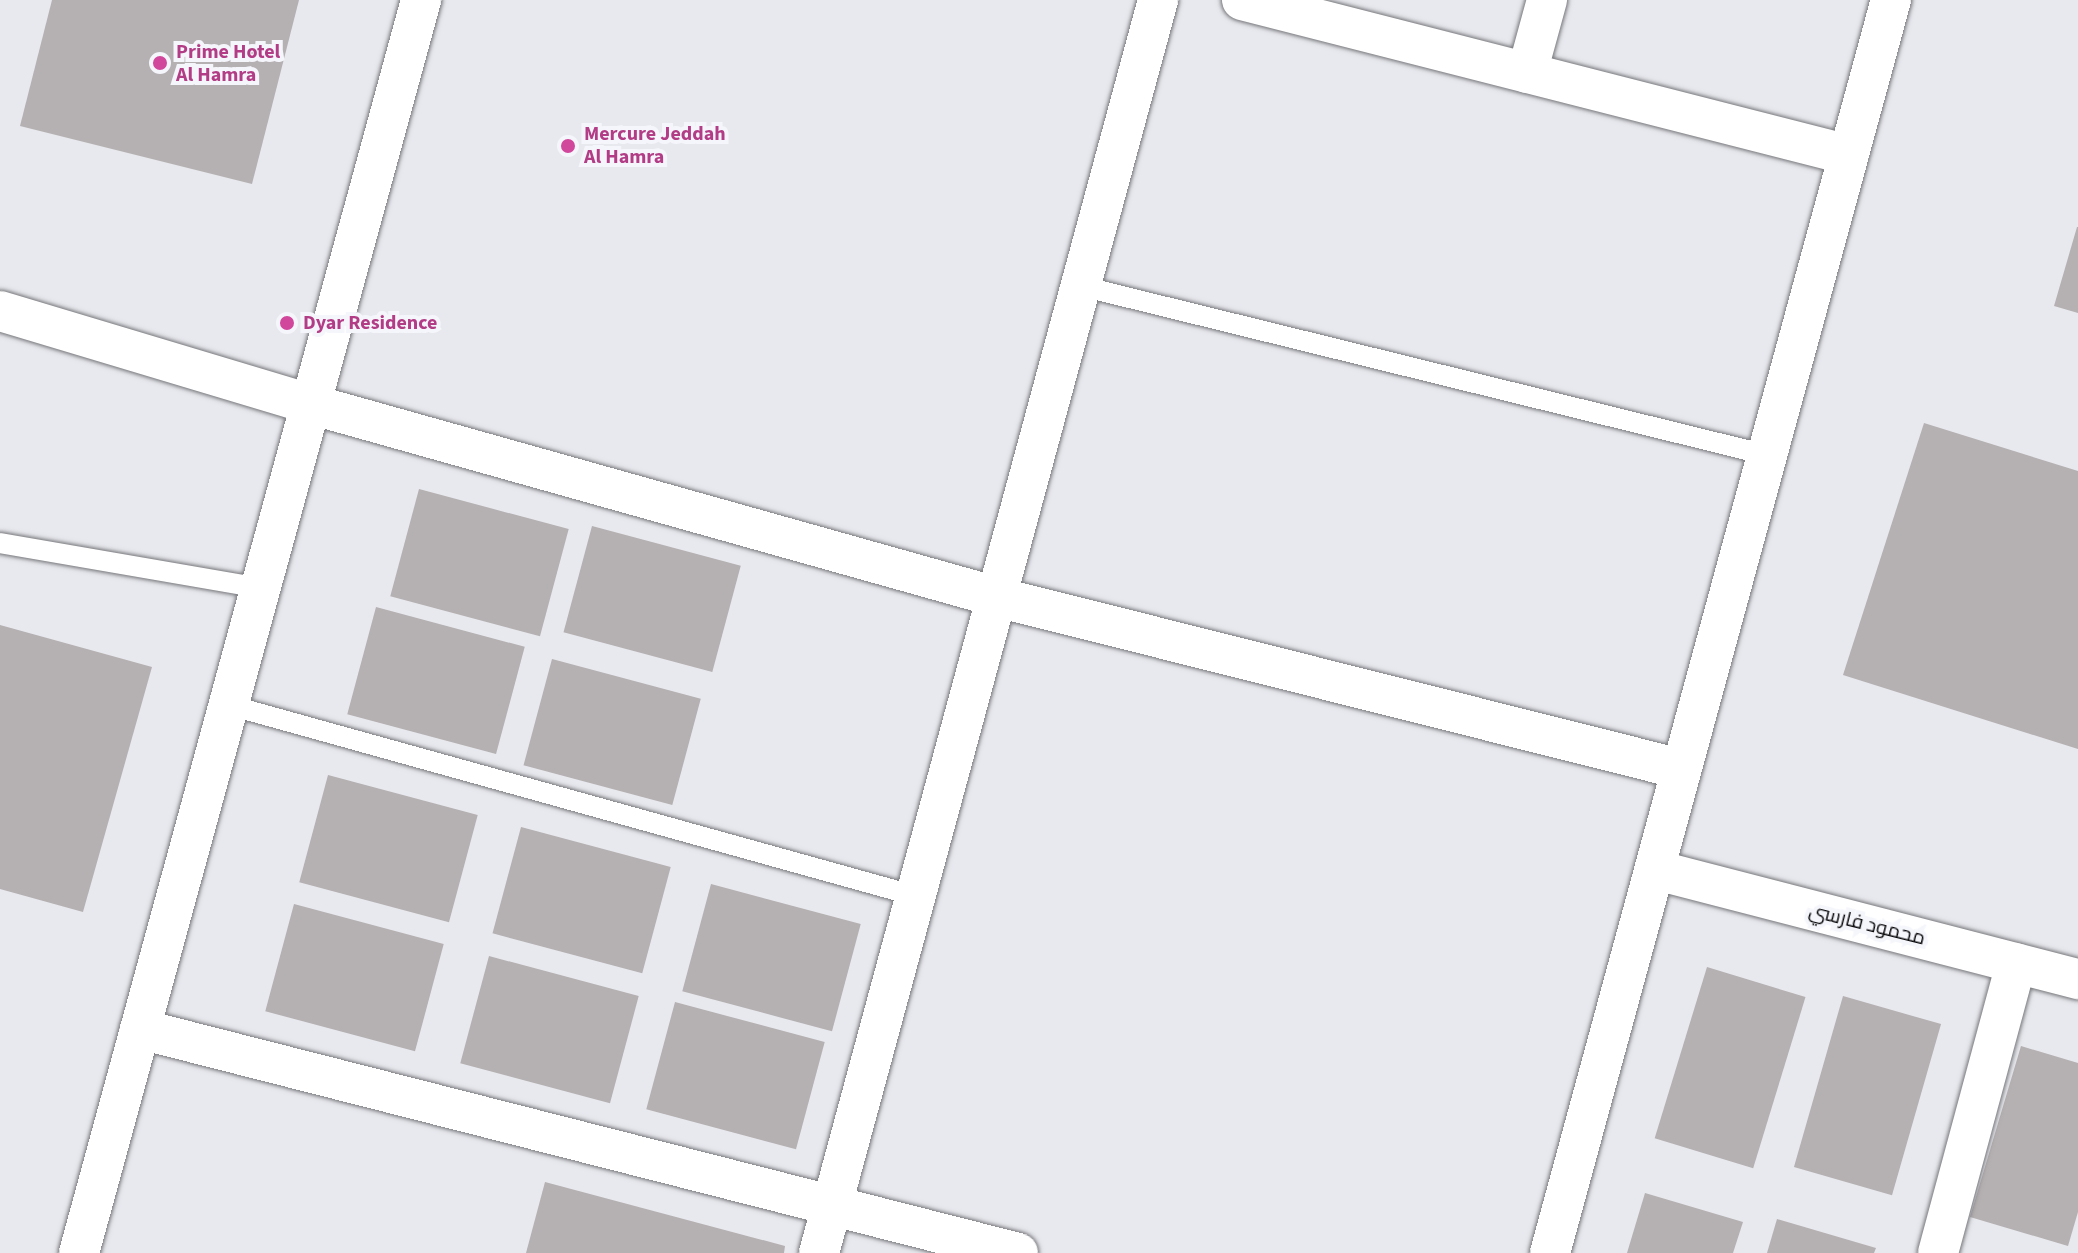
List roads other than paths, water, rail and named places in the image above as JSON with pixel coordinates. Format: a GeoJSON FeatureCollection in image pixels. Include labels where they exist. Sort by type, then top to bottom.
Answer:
{"type":"FeatureCollection","features":[{"type":"Feature","properties":{"kind":"street"},"geometry":{"type":"LineString","coordinates":[[79,1253],[421,0]]}},
{"type":"Feature","properties":{"kind":"street"},"geometry":{"type":"LineString","coordinates":[[819,1253],[1158,0]]}},
{"type":"Feature","properties":{"kind":"street"},"geometry":{"type":"LineString","coordinates":[[1242,0],[1849,155]]}},
{"type":"Feature","properties":{"kind":"street"},"geometry":{"type":"LineString","coordinates":[[1527,73],[1547,0]]}},
{"type":"Feature","properties":{"kind":"street"},"geometry":{"type":"LineString","coordinates":[[1550,1253],[1891,0]]}},
{"type":"Feature","properties":{"kind":"street"},"geometry":{"type":"LineString","coordinates":[[0,311],[310,404],[997,597],[1681,769]]}},
{"type":"Feature","properties":{"kind":"street","name":"محمود فارسي"},"geometry":{"type":"LineString","coordinates":[[1656,870],[2078,979]]}},
{"type":"Feature","properties":{"kind":"street"},"geometry":{"type":"LineString","coordinates":[[1938,1253],[2016,963]]}},
{"type":"Feature","properties":{"kind":"street"},"geometry":{"type":"LineString","coordinates":[[140,1029],[833,1202],[1018,1253]]}},
{"type":"Feature","properties":{"kind":"lane"},"geometry":{"type":"LineString","coordinates":[[1081,286],[1767,455]]}},
{"type":"Feature","properties":{"kind":"lane"},"geometry":{"type":"LineString","coordinates":[[0,543],[260,588]]}},
{"type":"Feature","properties":{"kind":"lane"},"geometry":{"type":"LineString","coordinates":[[229,705],[916,896]]}},
{"type":"Feature","properties":{"kind":"place","name":"Prime Hotel Al Hamra"},"geometry":{"type":"Point","coordinates":[160,63]}},
{"type":"Feature","properties":{"kind":"place","name":"Mercure Jeddah Al Hamra"},"geometry":{"type":"Point","coordinates":[568,146]}},
{"type":"Feature","properties":{"kind":"place","name":"Dyar Residence"},"geometry":{"type":"Point","coordinates":[287,323]}}]}
